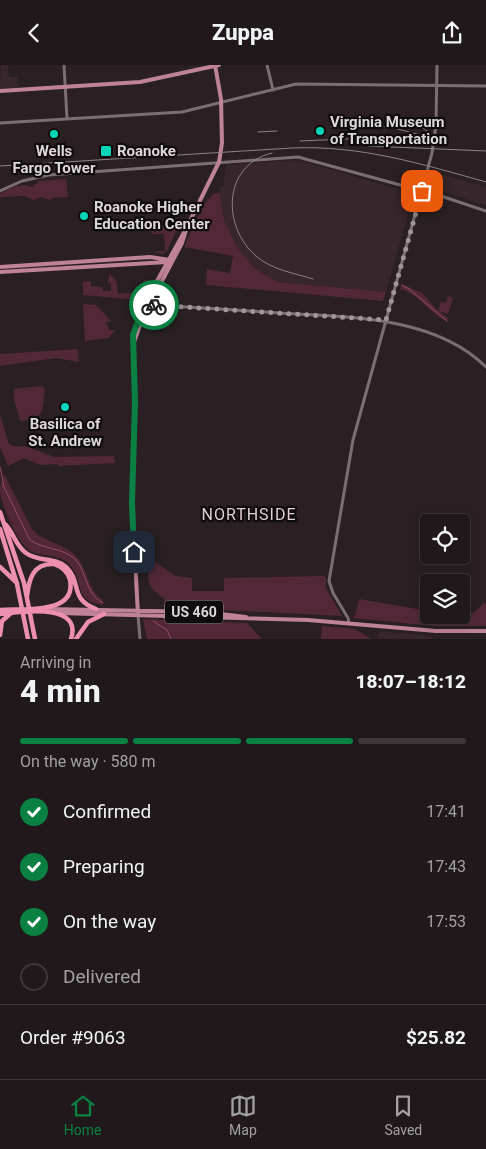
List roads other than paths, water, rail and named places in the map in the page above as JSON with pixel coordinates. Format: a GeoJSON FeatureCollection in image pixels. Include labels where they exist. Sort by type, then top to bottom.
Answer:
{"type":"FeatureCollection","features":[{"type":"Feature","properties":{"kind":"highway"},"geometry":{"type":"LineString","coordinates":[[0,512],[20,548],[27,554],[58,562],[66,567],[71,574],[78,597],[86,605],[96,609]]}},
{"type":"Feature","properties":{"kind":"highway"},"geometry":{"type":"LineString","coordinates":[[6,525],[27,597],[34,639]]}},
{"type":"Feature","properties":{"kind":"highway"},"geometry":{"type":"LineString","coordinates":[[0,529],[18,584],[28,639]]}},
{"type":"Feature","properties":{"kind":"highway"},"geometry":{"type":"LineString","coordinates":[[27,597],[29,579],[35,570],[50,564],[62,568],[70,579],[69,594],[57,605],[48,609]]}},
{"type":"Feature","properties":{"kind":"highway"},"geometry":{"type":"LineString","coordinates":[[0,567],[18,584]]}},
{"type":"Feature","properties":{"kind":"highway","name":"US 460"},"geometry":{"type":"LineString","coordinates":[[0,612],[48,609]]}},
{"type":"Feature","properties":{"kind":"highway","name":"US 460"},"geometry":{"type":"LineString","coordinates":[[0,612],[58,613]]}},
{"type":"Feature","properties":{"kind":"highway"},"geometry":{"type":"LineString","coordinates":[[0,635],[2,621],[12,613]]}},
{"type":"Feature","properties":{"kind":"highway"},"geometry":{"type":"LineString","coordinates":[[58,613],[70,623],[73,630],[71,639]]}},
{"type":"Feature","properties":{"kind":"highway"},"geometry":{"type":"LineString","coordinates":[[76,639],[88,622],[104,614]]}},
{"type":"Feature","properties":{"kind":"main road"},"geometry":{"type":"LineString","coordinates":[[0,91],[144,81],[217,65],[222,130],[218,162],[173,261],[140,324],[134,343]]}},
{"type":"Feature","properties":{"kind":"main road"},"geometry":{"type":"LineString","coordinates":[[138,615],[132,502],[134,327],[167,260],[188,227]]}},
{"type":"Feature","properties":{"kind":"main road"},"geometry":{"type":"LineString","coordinates":[[0,272],[150,257],[173,261]]}},
{"type":"Feature","properties":{"kind":"main road"},"geometry":{"type":"LineString","coordinates":[[0,267],[78,265]]}},
{"type":"Feature","properties":{"kind":"main road","name":"US 460"},"geometry":{"type":"LineString","coordinates":[[48,609],[214,613],[251,618]]}},
{"type":"Feature","properties":{"kind":"main road","name":"US 460"},"geometry":{"type":"LineString","coordinates":[[58,613],[251,618],[349,623],[436,631],[486,631]]}},
{"type":"Feature","properties":{"kind":"street"},"geometry":{"type":"LineString","coordinates":[[64,65],[67,119]]}},
{"type":"Feature","properties":{"kind":"street"},"geometry":{"type":"LineString","coordinates":[[267,65],[273,89]]}},
{"type":"Feature","properties":{"kind":"street"},"geometry":{"type":"LineString","coordinates":[[349,623],[333,593],[329,581],[352,440],[427,174],[436,125],[437,65]]}},
{"type":"Feature","properties":{"kind":"street"},"geometry":{"type":"LineString","coordinates":[[0,123],[182,112],[296,84],[486,86]]}},
{"type":"Feature","properties":{"kind":"street"},"geometry":{"type":"LineString","coordinates":[[0,191],[36,177],[298,157],[422,191],[486,211]]}},
{"type":"Feature","properties":{"kind":"street"},"geometry":{"type":"LineString","coordinates":[[144,304],[386,320],[426,331],[446,339],[486,367]]}},
{"type":"Feature","properties":{"kind":"street"},"geometry":{"type":"LineString","coordinates":[[138,615],[140,639]]}},
{"type":"Feature","properties":{"kind":"waterway"},"geometry":{"type":"LineString","coordinates":[[402,285],[447,321]]}},
{"type":"Feature","properties":{"kind":"waterway"},"geometry":{"type":"LineString","coordinates":[[0,467],[4,487],[30,540],[64,552],[74,558],[82,570],[92,594],[103,603]]}},
{"type":"Feature","properties":{"kind":"waterway"},"geometry":{"type":"LineString","coordinates":[[153,621],[167,630],[171,639]]}},
{"type":"Feature","properties":{"kind":"railway"},"geometry":{"type":"LineString","coordinates":[[413,120],[437,139]]}},
{"type":"Feature","properties":{"kind":"railway"},"geometry":{"type":"LineString","coordinates":[[331,127],[390,127],[417,134]]}},
{"type":"Feature","properties":{"kind":"railway"},"geometry":{"type":"LineString","coordinates":[[258,132],[277,131]]}},
{"type":"Feature","properties":{"kind":"railway"},"geometry":{"type":"LineString","coordinates":[[409,136],[443,145]]}},
{"type":"Feature","properties":{"kind":"railway"},"geometry":{"type":"LineString","coordinates":[[300,141],[368,138],[415,141]]}},
{"type":"Feature","properties":{"kind":"railway"},"geometry":{"type":"LineString","coordinates":[[369,146],[486,151]]}},
{"type":"Feature","properties":{"kind":"railway"},"geometry":{"type":"LineString","coordinates":[[0,166],[317,148],[391,157],[486,182]]}},
{"type":"Feature","properties":{"kind":"railway"},"geometry":{"type":"LineString","coordinates":[[272,153],[256,160],[244,170],[236,183],[232,198],[233,214],[237,229],[245,244],[262,261],[283,271],[313,279]]}},
{"type":"Feature","properties":{"kind":"place","name":"Virginia Museum of Transportation"},"geometry":{"type":"Point","coordinates":[320,131]}},
{"type":"Feature","properties":{"kind":"place","name":"Wells Fargo Tower"},"geometry":{"type":"Point","coordinates":[54,134]}},
{"type":"Feature","properties":{"kind":"place","name":"Roanoke"},"geometry":{"type":"Point","coordinates":[106,151]}},
{"type":"Feature","properties":{"kind":"place","name":"Roanoke Higher Education Center"},"geometry":{"type":"Point","coordinates":[84,216]}},
{"type":"Feature","properties":{"kind":"place","name":"Basilica of St. Andrew"},"geometry":{"type":"Point","coordinates":[65,407]}},
{"type":"Feature","properties":{"kind":"district","name":"NORTHSIDE"},"geometry":{"type":"Point","coordinates":[249,514]}}]}
